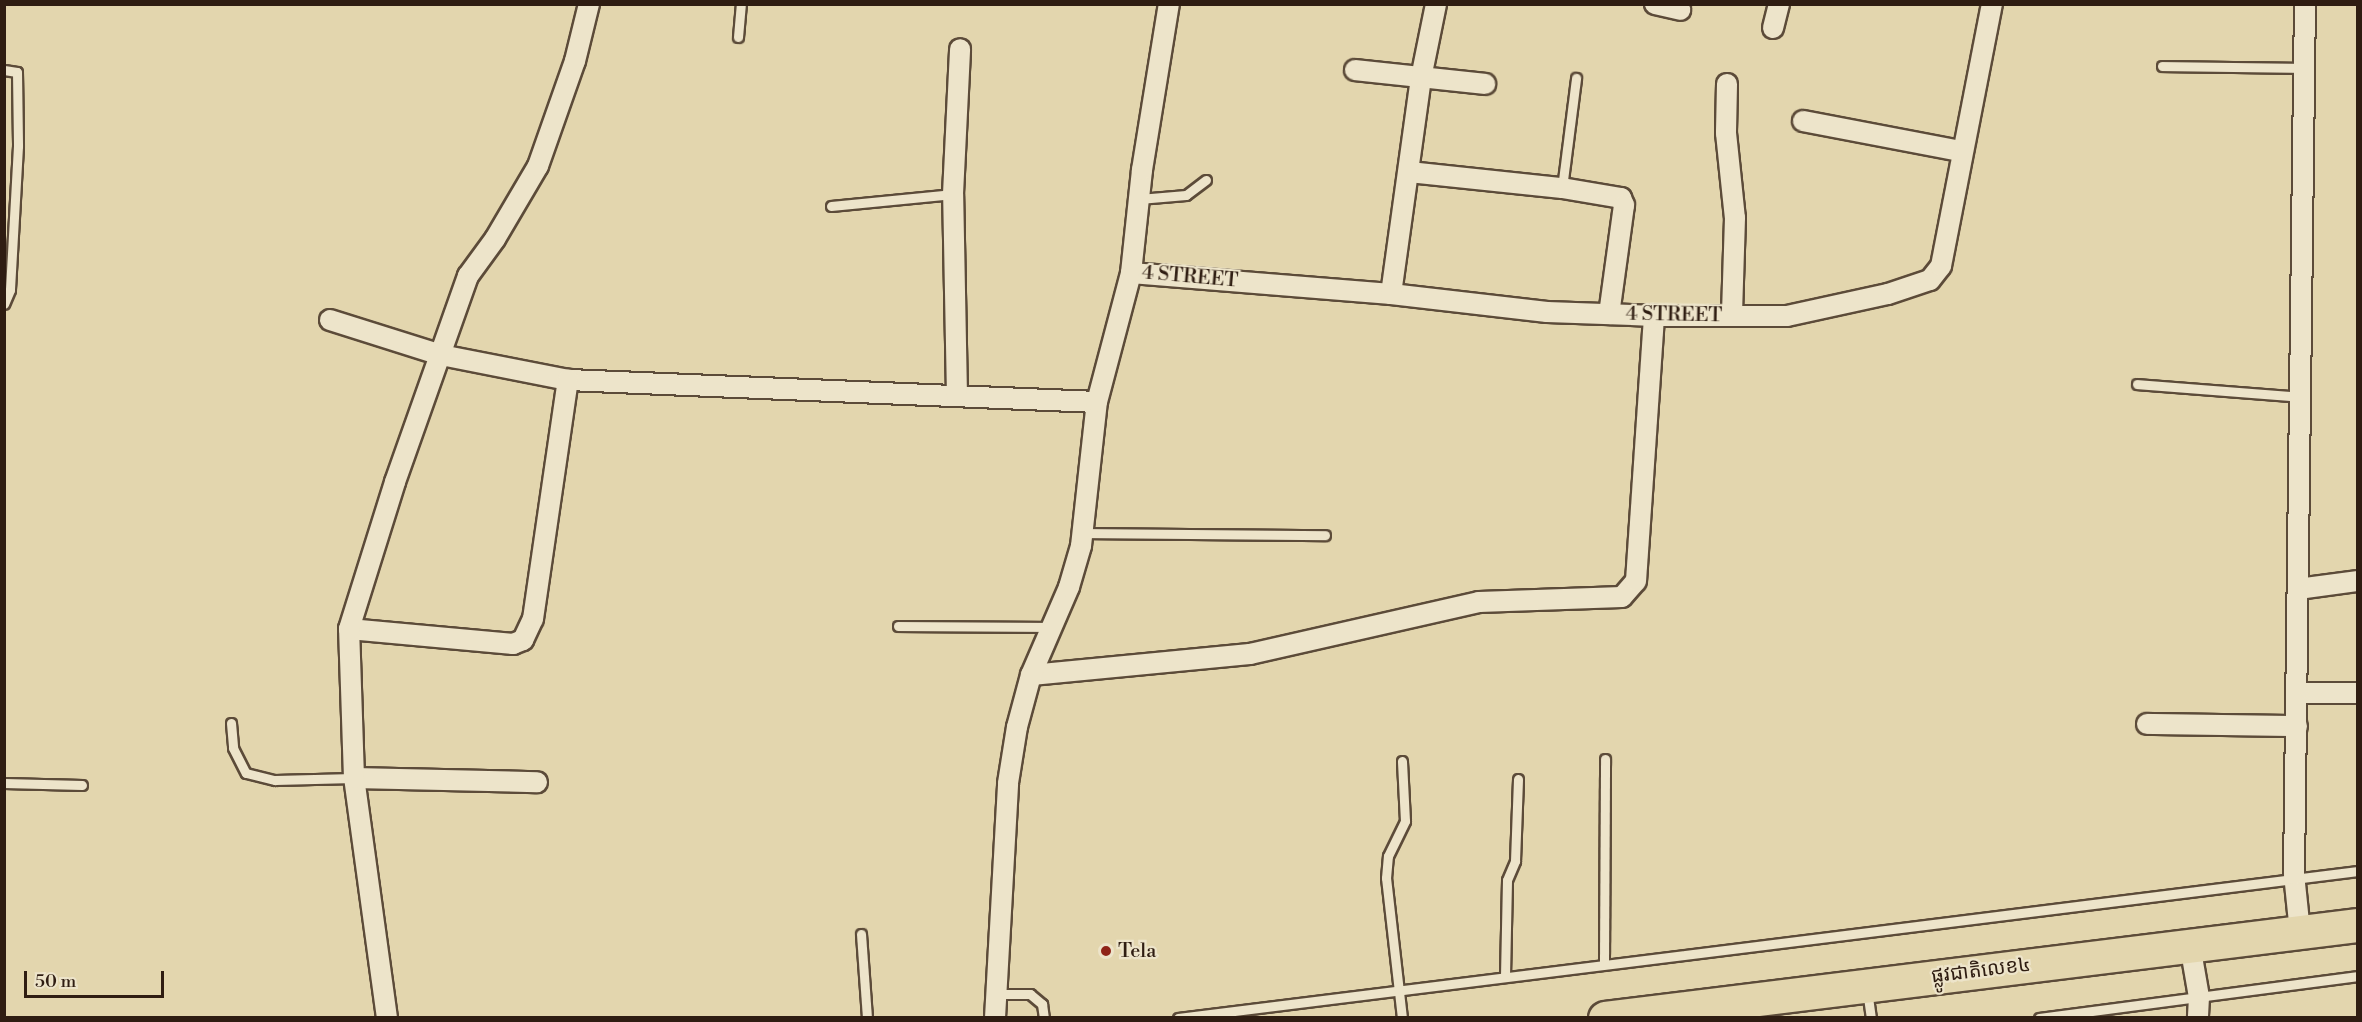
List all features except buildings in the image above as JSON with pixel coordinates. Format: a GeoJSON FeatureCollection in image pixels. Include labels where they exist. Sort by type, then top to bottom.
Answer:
{"type":"FeatureCollection","features":[{"type":"Feature","properties":{"kind":"highway","name":"ផ្លូវជាតិលេខ៤"},"geometry":{"type":"LineString","coordinates":[[1605,1017],[2358,924]]}},
{"type":"Feature","properties":{"kind":"street"},"geometry":{"type":"LineString","coordinates":[[387,1017],[354,778],[349,629],[395,482],[468,276],[495,239],[538,166],[575,61],[589,4]]}},
{"type":"Feature","properties":{"kind":"street"},"geometry":{"type":"LineString","coordinates":[[995,1017],[994,994],[1008,783],[1031,675],[1069,587],[1082,533],[1097,402],[1131,273],[1139,199],[1169,4]]}},
{"type":"Feature","properties":{"kind":"street"},"geometry":{"type":"LineString","coordinates":[[1391,294],[1421,78],[1436,4]]}},
{"type":"Feature","properties":{"kind":"street"},"geometry":{"type":"LineString","coordinates":[[1655,4],[1680,10]]}},
{"type":"Feature","properties":{"kind":"street"},"geometry":{"type":"LineString","coordinates":[[1773,28],[1779,4]]}},
{"type":"Feature","properties":{"kind":"street","name":"4 STREET"},"geometry":{"type":"LineString","coordinates":[[1131,273],[1391,294],[1547,312],[1654,316],[1787,316],[1832,307],[1929,280],[1941,266],[1960,151],[1992,4]]}},
{"type":"Feature","properties":{"kind":"street"},"geometry":{"type":"LineString","coordinates":[[2300,932],[2294,879],[2305,4]]}},
{"type":"Feature","properties":{"kind":"street"},"geometry":{"type":"LineString","coordinates":[[957,396],[953,194],[960,49]]}},
{"type":"Feature","properties":{"kind":"street"},"geometry":{"type":"LineString","coordinates":[[1355,70],[1485,84]]}},
{"type":"Feature","properties":{"kind":"street"},"geometry":{"type":"LineString","coordinates":[[1727,84],[1726,133],[1735,218],[1732,316]]}},
{"type":"Feature","properties":{"kind":"street"},"geometry":{"type":"LineString","coordinates":[[1803,121],[1960,151]]}},
{"type":"Feature","properties":{"kind":"street"},"geometry":{"type":"LineString","coordinates":[[1409,172],[1615,194],[1624,205],[1609,314]]}},
{"type":"Feature","properties":{"kind":"street"},"geometry":{"type":"LineString","coordinates":[[1031,675],[1250,654],[1479,602],[1622,597],[1636,581],[1654,316]]}},
{"type":"Feature","properties":{"kind":"street"},"geometry":{"type":"LineString","coordinates":[[330,320],[441,355],[568,380],[1097,402]]}},
{"type":"Feature","properties":{"kind":"street"},"geometry":{"type":"LineString","coordinates":[[349,629],[513,644],[523,640],[533,619],[568,380]]}},
{"type":"Feature","properties":{"kind":"street"},"geometry":{"type":"LineString","coordinates":[[2298,589],[2358,581]]}},
{"type":"Feature","properties":{"kind":"street"},"geometry":{"type":"LineString","coordinates":[[2297,693],[2358,693]]}},
{"type":"Feature","properties":{"kind":"street"},"geometry":{"type":"LineString","coordinates":[[2147,724],[2297,726]]}},
{"type":"Feature","properties":{"kind":"street"},"geometry":{"type":"LineString","coordinates":[[354,778],[537,782]]}},
{"type":"Feature","properties":{"kind":"street"},"geometry":{"type":"LineString","coordinates":[[2190,945],[2199,997],[2198,1017]]}},
{"type":"Feature","properties":{"kind":"lane"},"geometry":{"type":"LineString","coordinates":[[738,37],[741,4]]}},
{"type":"Feature","properties":{"kind":"lane"},"geometry":{"type":"LineString","coordinates":[[2162,66],[2304,68]]}},
{"type":"Feature","properties":{"kind":"lane"},"geometry":{"type":"LineString","coordinates":[[4,70],[17,72],[18,146],[10,290],[4,304]]}},
{"type":"Feature","properties":{"kind":"lane"},"geometry":{"type":"LineString","coordinates":[[1562,188],[1576,78]]}},
{"type":"Feature","properties":{"kind":"lane"},"geometry":{"type":"LineString","coordinates":[[1139,199],[1186,195],[1206,180]]}},
{"type":"Feature","properties":{"kind":"lane"},"geometry":{"type":"LineString","coordinates":[[831,206],[953,194]]}},
{"type":"Feature","properties":{"kind":"lane"},"geometry":{"type":"LineString","coordinates":[[2138,384],[2301,397]]}},
{"type":"Feature","properties":{"kind":"lane"},"geometry":{"type":"LineString","coordinates":[[1082,533],[1325,535]]}},
{"type":"Feature","properties":{"kind":"lane"},"geometry":{"type":"LineString","coordinates":[[898,626],[1053,627]]}},
{"type":"Feature","properties":{"kind":"lane"},"geometry":{"type":"LineString","coordinates":[[231,723],[234,748],[246,773],[275,780],[354,778]]}},
{"type":"Feature","properties":{"kind":"lane"},"geometry":{"type":"LineString","coordinates":[[1604,962],[1605,759]]}},
{"type":"Feature","properties":{"kind":"lane"},"geometry":{"type":"LineString","coordinates":[[1402,761],[1405,821],[1388,856],[1386,878],[1402,1017]]}},
{"type":"Feature","properties":{"kind":"lane"},"geometry":{"type":"LineString","coordinates":[[1505,976],[1507,880],[1515,861],[1518,779]]}},
{"type":"Feature","properties":{"kind":"lane"},"geometry":{"type":"LineString","coordinates":[[4,783],[82,784]]}},
{"type":"Feature","properties":{"kind":"lane"},"geometry":{"type":"LineString","coordinates":[[1178,1017],[1398,987],[1505,976],[1604,962],[2358,871]]}},
{"type":"Feature","properties":{"kind":"lane"},"geometry":{"type":"LineString","coordinates":[[861,934],[867,1017]]}},
{"type":"Feature","properties":{"kind":"lane"},"geometry":{"type":"LineString","coordinates":[[2039,1017],[2358,976]]}},
{"type":"Feature","properties":{"kind":"lane"},"geometry":{"type":"LineString","coordinates":[[1866,985],[1871,1017]]}},
{"type":"Feature","properties":{"kind":"lane"},"geometry":{"type":"LineString","coordinates":[[994,994],[1030,994],[1042,1004],[1044,1017]]}},
{"type":"Feature","properties":{"kind":"place","name":"Tela"},"geometry":{"type":"Point","coordinates":[1106,951]}}]}
